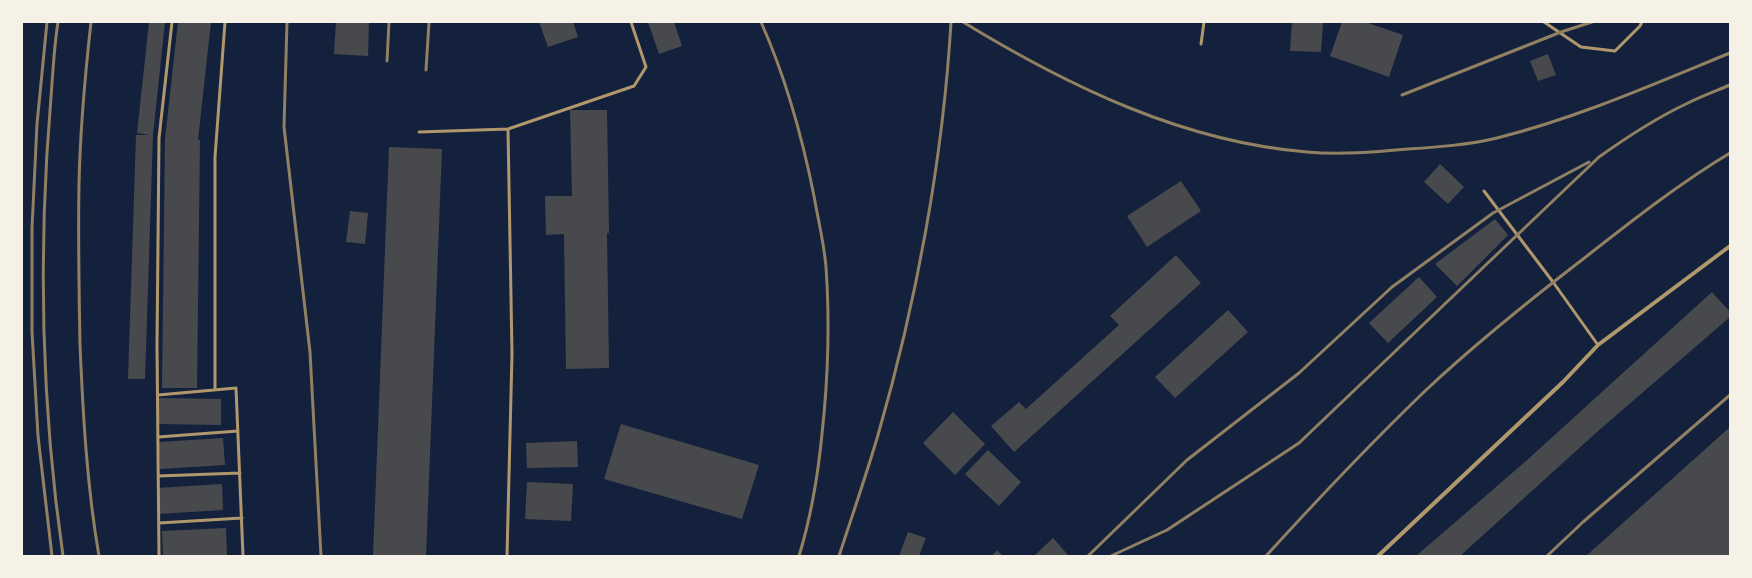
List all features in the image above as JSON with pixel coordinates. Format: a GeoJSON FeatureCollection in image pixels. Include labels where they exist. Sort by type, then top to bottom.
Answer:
{"type":"FeatureCollection","features":[{"type":"Feature","properties":{"kind":"street"},"geometry":{"type":"LineString","coordinates":[[1378,556],[1564,382],[1598,345],[1730,246]]}},
{"type":"Feature","properties":{"kind":"lane"},"geometry":{"type":"LineString","coordinates":[[159,556],[159,138],[172,22]]}},
{"type":"Feature","properties":{"kind":"lane"},"geometry":{"type":"LineString","coordinates":[[215,390],[215,157],[225,22]]}},
{"type":"Feature","properties":{"kind":"lane"},"geometry":{"type":"LineString","coordinates":[[419,132],[508,128],[634,86],[646,67],[632,22]]}},
{"type":"Feature","properties":{"kind":"lane"},"geometry":{"type":"LineString","coordinates":[[1201,44],[1204,22]]}},
{"type":"Feature","properties":{"kind":"lane"},"geometry":{"type":"LineString","coordinates":[[1544,22],[1581,47],[1615,51],[1640,26],[1642,22]]}},
{"type":"Feature","properties":{"kind":"lane"},"geometry":{"type":"LineString","coordinates":[[506,556],[512,354],[508,128]]}},
{"type":"Feature","properties":{"kind":"lane"},"geometry":{"type":"LineString","coordinates":[[1484,191],[1553,282],[1598,345]]}},
{"type":"Feature","properties":{"kind":"lane"},"geometry":{"type":"LineString","coordinates":[[158,395],[236,388],[243,556]]}},
{"type":"Feature","properties":{"kind":"lane"},"geometry":{"type":"LineString","coordinates":[[158,437],[238,431]]}},
{"type":"Feature","properties":{"kind":"lane"},"geometry":{"type":"LineString","coordinates":[[158,476],[240,473]]}},
{"type":"Feature","properties":{"kind":"lane"},"geometry":{"type":"LineString","coordinates":[[159,523],[242,518]]}},
{"type":"Feature","properties":{"kind":"building"},"geometry":{"type":"Polygon","coordinates":[[[149,22],[165,22],[153,135],[145,379],[128,379],[136,135],[150,135],[137,133],[149,22]]]}},
{"type":"Feature","properties":{"kind":"building"},"geometry":{"type":"Polygon","coordinates":[[[178,22],[211,22],[198,140],[200,140],[197,388],[162,388],[165,139],[178,22]]]}},
{"type":"Feature","properties":{"kind":"building"},"geometry":{"type":"Polygon","coordinates":[[[336,22],[369,22],[368,56],[334,54],[336,22]]]}},
{"type":"Feature","properties":{"kind":"building"},"geometry":{"type":"Polygon","coordinates":[[[539,22],[573,22],[578,37],[548,47],[539,22]]]}},
{"type":"Feature","properties":{"kind":"building"},"geometry":{"type":"Polygon","coordinates":[[[648,22],[674,22],[682,46],[659,54],[648,22]]]}},
{"type":"Feature","properties":{"kind":"building"},"geometry":{"type":"Polygon","coordinates":[[[1292,22],[1323,22],[1321,52],[1290,51],[1292,22]]]}},
{"type":"Feature","properties":{"kind":"building"},"geometry":{"type":"Polygon","coordinates":[[[1342,22],[1365,22],[1403,35],[1389,77],[1330,56],[1342,22]]]}},
{"type":"Feature","properties":{"kind":"building"},"geometry":{"type":"Polygon","coordinates":[[[1548,54],[1556,75],[1538,81],[1530,61],[1548,54]]]}},
{"type":"Feature","properties":{"kind":"building"},"geometry":{"type":"Polygon","coordinates":[[[570,110],[607,110],[609,368],[566,369],[564,234],[546,235],[545,196],[572,196],[570,110]]]}},
{"type":"Feature","properties":{"kind":"building"},"geometry":{"type":"Polygon","coordinates":[[[389,147],[442,149],[426,556],[373,556],[389,147]]]}},
{"type":"Feature","properties":{"kind":"building"},"geometry":{"type":"Polygon","coordinates":[[[1440,164],[1464,187],[1448,204],[1424,182],[1440,164]]]}},
{"type":"Feature","properties":{"kind":"building"},"geometry":{"type":"Polygon","coordinates":[[[1181,181],[1201,211],[1147,247],[1127,216],[1181,181]]]}},
{"type":"Feature","properties":{"kind":"building"},"geometry":{"type":"Polygon","coordinates":[[[350,211],[368,213],[365,244],[346,242],[350,211]]]}},
{"type":"Feature","properties":{"kind":"building"},"geometry":{"type":"Polygon","coordinates":[[[1495,219],[1508,235],[1457,286],[1435,264],[1495,219]]]}},
{"type":"Feature","properties":{"kind":"building"},"geometry":{"type":"Polygon","coordinates":[[[1176,255],[1201,283],[1014,452],[991,426],[1019,402],[1026,409],[1119,325],[1110,316],[1176,255]]]}},
{"type":"Feature","properties":{"kind":"building"},"geometry":{"type":"Polygon","coordinates":[[[1419,277],[1437,297],[1388,343],[1369,323],[1419,277]]]}},
{"type":"Feature","properties":{"kind":"building"},"geometry":{"type":"Polygon","coordinates":[[[1712,292],[1730,312],[1730,317],[1597,432],[1460,556],[1416,556],[1526,461],[1712,292]]]}},
{"type":"Feature","properties":{"kind":"building"},"geometry":{"type":"Polygon","coordinates":[[[1228,310],[1248,332],[1175,398],[1155,377],[1228,310]]]}},
{"type":"Feature","properties":{"kind":"building"},"geometry":{"type":"Polygon","coordinates":[[[158,398],[221,399],[221,425],[158,424],[158,398]]]}},
{"type":"Feature","properties":{"kind":"building"},"geometry":{"type":"Polygon","coordinates":[[[953,412],[985,444],[955,475],[923,443],[953,412]]]}},
{"type":"Feature","properties":{"kind":"building"},"geometry":{"type":"Polygon","coordinates":[[[621,424],[759,465],[742,519],[604,479],[621,424]]]}},
{"type":"Feature","properties":{"kind":"building"},"geometry":{"type":"Polygon","coordinates":[[[1730,427],[1730,556],[1586,556],[1730,427]]]}},
{"type":"Feature","properties":{"kind":"building"},"geometry":{"type":"Polygon","coordinates":[[[223,438],[225,465],[160,469],[159,442],[223,438]]]}},
{"type":"Feature","properties":{"kind":"building"},"geometry":{"type":"Polygon","coordinates":[[[577,441],[578,467],[527,468],[526,443],[577,441]]]}},
{"type":"Feature","properties":{"kind":"building"},"geometry":{"type":"Polygon","coordinates":[[[988,450],[1021,482],[999,506],[965,474],[988,450]]]}},
{"type":"Feature","properties":{"kind":"building"},"geometry":{"type":"Polygon","coordinates":[[[527,482],[573,484],[571,521],[525,519],[527,482]]]}},
{"type":"Feature","properties":{"kind":"building"},"geometry":{"type":"Polygon","coordinates":[[[222,484],[223,510],[158,514],[157,488],[222,484]]]}},
{"type":"Feature","properties":{"kind":"building"},"geometry":{"type":"Polygon","coordinates":[[[226,528],[227,556],[163,556],[162,531],[226,528]]]}},
{"type":"Feature","properties":{"kind":"building"},"geometry":{"type":"Polygon","coordinates":[[[908,532],[926,538],[919,556],[899,556],[908,532]]]}},
{"type":"Feature","properties":{"kind":"building"},"geometry":{"type":"Polygon","coordinates":[[[1053,538],[1069,556],[1034,556],[1053,538]]]}},
{"type":"Feature","properties":{"kind":"building"},"geometry":{"type":"Polygon","coordinates":[[[997,550],[1003,556],[992,556],[997,550]]]}},
{"type":"Feature","properties":{"kind":"railway"},"geometry":{"type":"LineString","coordinates":[[47,22],[37,124],[32,228],[32,332],[38,436],[52,556]]}},
{"type":"Feature","properties":{"kind":"railway"},"geometry":{"type":"LineString","coordinates":[[58,22],[47,154],[43,269],[46,384],[50,442],[63,556]]}},
{"type":"Feature","properties":{"kind":"railway"},"geometry":{"type":"LineString","coordinates":[[91,22],[80,144],[79,285],[80,345],[86,451],[91,504],[99,556]]}},
{"type":"Feature","properties":{"kind":"railway"},"geometry":{"type":"LineString","coordinates":[[287,22],[284,127],[310,352],[321,556]]}},
{"type":"Feature","properties":{"kind":"railway"},"geometry":{"type":"LineString","coordinates":[[387,61],[389,22]]}},
{"type":"Feature","properties":{"kind":"railway"},"geometry":{"type":"LineString","coordinates":[[426,70],[429,22]]}},
{"type":"Feature","properties":{"kind":"railway"},"geometry":{"type":"LineString","coordinates":[[761,22],[786,86],[799,129],[814,196],[826,267],[828,330],[824,413],[814,496],[799,556]]}},
{"type":"Feature","properties":{"kind":"railway"},"geometry":{"type":"LineString","coordinates":[[839,556],[878,435],[892,385],[916,283],[926,231],[942,126],[951,22]]}},
{"type":"Feature","properties":{"kind":"railway"},"geometry":{"type":"LineString","coordinates":[[963,22],[1003,46],[1085,89],[1171,123],[1216,136],[1261,146],[1319,153],[1358,153],[1442,146],[1497,138],[1556,121],[1644,88],[1730,53]]}},
{"type":"Feature","properties":{"kind":"railway"},"geometry":{"type":"LineString","coordinates":[[1402,95],[1561,32],[1592,22]]}},
{"type":"Feature","properties":{"kind":"railway"},"geometry":{"type":"LineString","coordinates":[[1111,556],[1167,530],[1299,443],[1599,157],[1653,121],[1698,98],[1730,85]]}},
{"type":"Feature","properties":{"kind":"railway"},"geometry":{"type":"LineString","coordinates":[[1266,556],[1384,431],[1464,356],[1566,272],[1639,216],[1675,189],[1730,153]]}},
{"type":"Feature","properties":{"kind":"railway"},"geometry":{"type":"LineString","coordinates":[[1088,556],[1187,460],[1299,373],[1392,287],[1493,213],[1589,162]]}},
{"type":"Feature","properties":{"kind":"railway"},"geometry":{"type":"LineString","coordinates":[[1547,556],[1583,522],[1730,395]]}}]}
